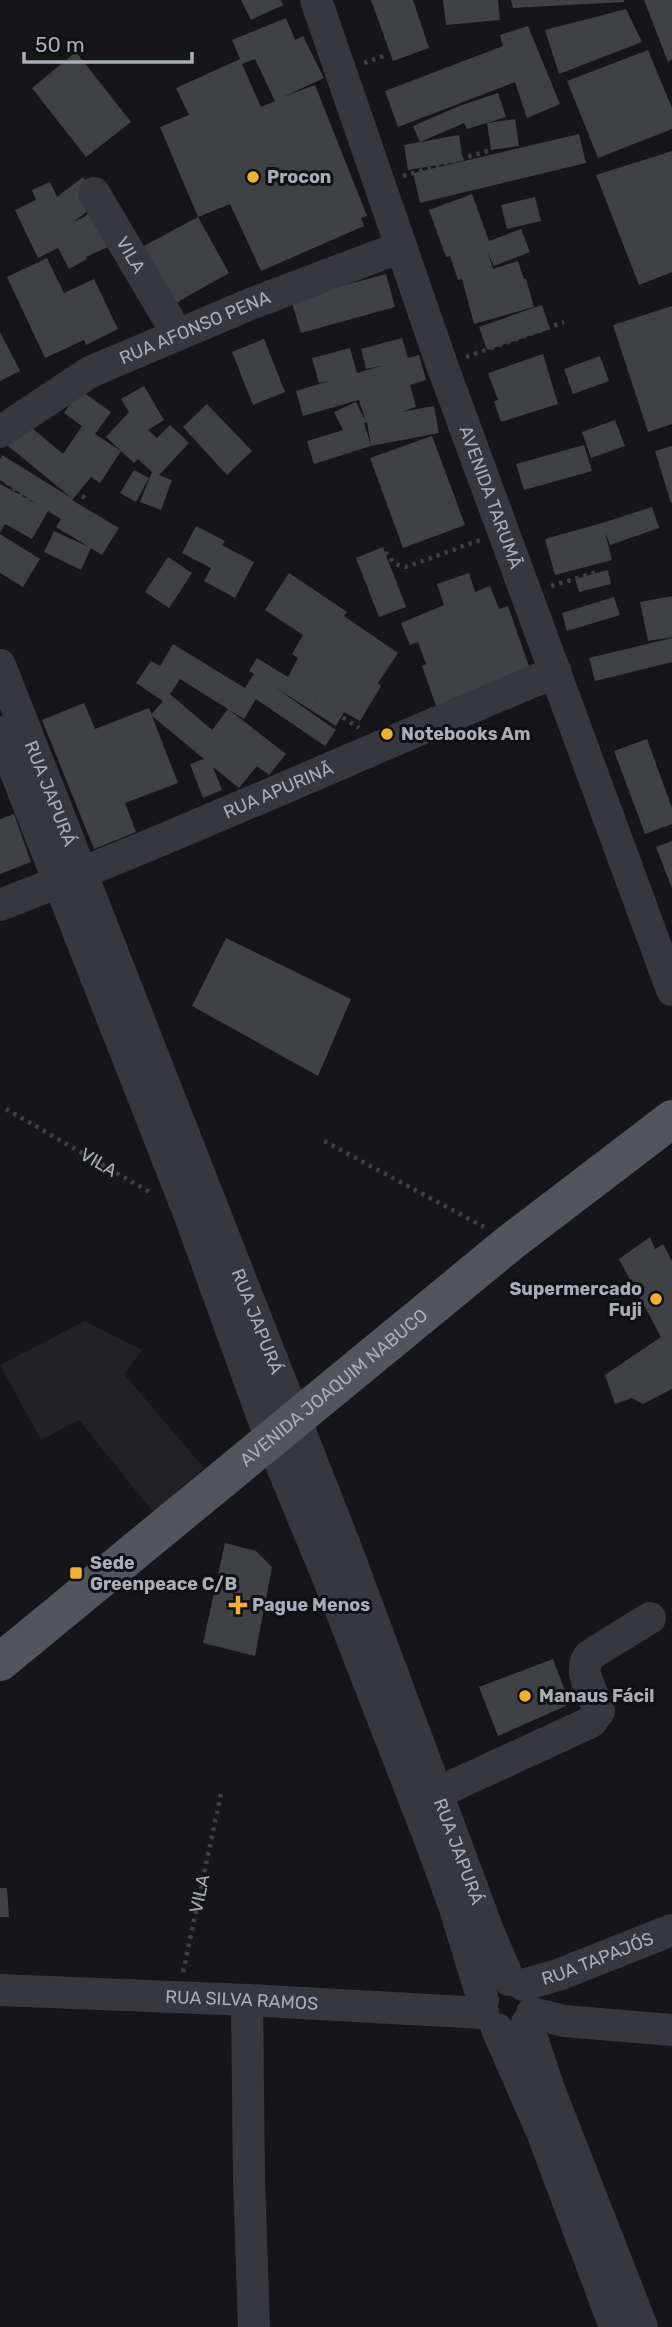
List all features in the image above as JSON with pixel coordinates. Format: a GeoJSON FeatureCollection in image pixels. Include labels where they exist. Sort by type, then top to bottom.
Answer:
{"type":"FeatureCollection","features":[{"type":"Feature","properties":{"kind":"main road","name":"AVENIDA JOAQUIM NABUCO"},"geometry":{"type":"LineString","coordinates":[[0,1662],[511,1242],[669,1124]]}},
{"type":"Feature","properties":{"kind":"street","name":"AVENIDA TARUMÃ"},"geometry":{"type":"LineString","coordinates":[[316,0],[442,366],[672,990]]}},
{"type":"Feature","properties":{"kind":"street","name":"VILA"},"geometry":{"type":"LineString","coordinates":[[94,192],[168,318]]}},
{"type":"Feature","properties":{"kind":"street","name":"RUA AFONSO PENA"},"geometry":{"type":"LineString","coordinates":[[87,364],[168,318],[398,237]]}},
{"type":"Feature","properties":{"kind":"street","name":"RUA AFONSO PENA"},"geometry":{"type":"LineString","coordinates":[[2,423],[49,376],[152,344],[265,298],[398,237]]}},
{"type":"Feature","properties":{"kind":"street","name":"RUA JAPURÁ"},"geometry":{"type":"LineString","coordinates":[[0,665],[69,878],[190,1216],[283,1431],[352,1563],[495,1949],[542,2132],[615,2327]]}},
{"type":"Feature","properties":{"kind":"street","name":"RUA APURINÃ"},"geometry":{"type":"LineString","coordinates":[[0,905],[556,672]]}},
{"type":"Feature","properties":{"kind":"street","name":"RUA JAPURÁ"},"geometry":{"type":"LineString","coordinates":[[0,732],[69,878],[283,1431],[329,1580],[454,1905],[549,2089],[642,2327]]}},
{"type":"Feature","properties":{"kind":"street"},"geometry":{"type":"LineString","coordinates":[[437,1793],[591,1722],[599,1711],[584,1673],[585,1661],[590,1655],[650,1618]]}},
{"type":"Feature","properties":{"kind":"street","name":"RUA TAPAJÓS"},"geometry":{"type":"LineString","coordinates":[[508,2006],[558,1975],[672,1930]]}},
{"type":"Feature","properties":{"kind":"street","name":"RUA SILVA RAMOS"},"geometry":{"type":"LineString","coordinates":[[0,1990],[247,2000],[508,2006],[564,2021],[672,2030]]}},
{"type":"Feature","properties":{"kind":"street"},"geometry":{"type":"LineString","coordinates":[[247,2000],[254,2327]]}},
{"type":"Feature","properties":{"kind":"path"},"geometry":{"type":"LineString","coordinates":[[379,183],[491,150]]}},
{"type":"Feature","properties":{"kind":"path"},"geometry":{"type":"LineString","coordinates":[[442,366],[564,322]]}},
{"type":"Feature","properties":{"kind":"path"},"geometry":{"type":"LineString","coordinates":[[2,423],[86,499]]}},
{"type":"Feature","properties":{"kind":"path"},"geometry":{"type":"LineString","coordinates":[[0,477],[32,502]]}},
{"type":"Feature","properties":{"kind":"path"},"geometry":{"type":"LineString","coordinates":[[384,552],[395,564],[406,567],[503,531]]}},
{"type":"Feature","properties":{"kind":"path"},"geometry":{"type":"LineString","coordinates":[[526,593],[597,572]]}},
{"type":"Feature","properties":{"kind":"path"},"geometry":{"type":"LineString","coordinates":[[286,680],[383,744]]}},
{"type":"Feature","properties":{"kind":"path","name":"VILA"},"geometry":{"type":"LineString","coordinates":[[6,1109],[190,1216]]}},
{"type":"Feature","properties":{"kind":"path"},"geometry":{"type":"LineString","coordinates":[[324,1141],[511,1242]]}},
{"type":"Feature","properties":{"kind":"path","name":"VILA"},"geometry":{"type":"LineString","coordinates":[[177,1997],[222,1789]]}},
{"type":"Feature","properties":{"kind":"shaded area"},"geometry":{"type":"Polygon","coordinates":[[[85,1321],[142,1350],[124,1374],[204,1468],[176,1492],[158,1518],[79,1420],[41,1440],[0,1365],[85,1321]]]}},
{"type":"Feature","properties":{"kind":"building"},"geometry":{"type":"Polygon","coordinates":[[[241,0],[281,0],[283,5],[251,20],[241,0]]]}},
{"type":"Feature","properties":{"kind":"building"},"geometry":{"type":"Polygon","coordinates":[[[371,0],[413,0],[429,48],[393,61],[371,0]]]}},
{"type":"Feature","properties":{"kind":"building"},"geometry":{"type":"Polygon","coordinates":[[[443,0],[498,0],[500,20],[446,25],[443,0]]]}},
{"type":"Feature","properties":{"kind":"building"},"geometry":{"type":"Polygon","coordinates":[[[511,0],[624,0],[624,2],[513,8],[511,0]]]}},
{"type":"Feature","properties":{"kind":"building"},"geometry":{"type":"Polygon","coordinates":[[[644,0],[672,0],[672,59],[668,62],[644,0]]]}},
{"type":"Feature","properties":{"kind":"building"},"geometry":{"type":"Polygon","coordinates":[[[626,9],[642,42],[559,74],[545,30],[626,9]]]}},
{"type":"Feature","properties":{"kind":"building"},"geometry":{"type":"Polygon","coordinates":[[[286,18],[295,40],[303,36],[324,78],[283,97],[315,85],[367,216],[361,218],[364,226],[261,271],[230,204],[198,217],[160,127],[189,115],[176,88],[240,59],[232,40],[286,18]],[[255,59],[242,64],[261,107],[275,101],[255,59]]]}},
{"type":"Feature","properties":{"kind":"building"},"geometry":{"type":"Polygon","coordinates":[[[528,26],[560,104],[527,118],[515,82],[398,127],[385,91],[503,46],[500,35],[528,26]]]}},
{"type":"Feature","properties":{"kind":"building"},"geometry":{"type":"Polygon","coordinates":[[[648,50],[672,108],[672,129],[598,158],[567,81],[648,50]]]}},
{"type":"Feature","properties":{"kind":"building"},"geometry":{"type":"Polygon","coordinates":[[[76,52],[131,122],[86,157],[32,88],[76,52]]]}},
{"type":"Feature","properties":{"kind":"building"},"geometry":{"type":"Polygon","coordinates":[[[498,93],[506,117],[467,129],[464,123],[420,142],[413,126],[498,93]]]}},
{"type":"Feature","properties":{"kind":"building"},"geometry":{"type":"Polygon","coordinates":[[[515,119],[519,146],[491,150],[487,123],[515,119]]]}},
{"type":"Feature","properties":{"kind":"building"},"geometry":{"type":"Polygon","coordinates":[[[579,134],[586,163],[420,203],[413,173],[579,134]]]}},
{"type":"Feature","properties":{"kind":"building"},"geometry":{"type":"Polygon","coordinates":[[[459,135],[463,161],[408,170],[404,145],[459,135]]]}},
{"type":"Feature","properties":{"kind":"building"},"geometry":{"type":"Polygon","coordinates":[[[672,151],[672,272],[639,285],[596,175],[672,151]]]}},
{"type":"Feature","properties":{"kind":"building"},"geometry":{"type":"Polygon","coordinates":[[[83,177],[101,201],[73,222],[103,202],[108,247],[69,269],[58,248],[38,258],[15,210],[36,200],[32,190],[50,182],[57,197],[83,177]]]}},
{"type":"Feature","properties":{"kind":"building"},"geometry":{"type":"Polygon","coordinates":[[[472,194],[489,241],[521,229],[530,252],[494,266],[488,253],[493,269],[518,261],[534,307],[474,324],[462,279],[458,280],[450,256],[446,257],[429,210],[472,194]]]}},
{"type":"Feature","properties":{"kind":"building"},"geometry":{"type":"Polygon","coordinates":[[[535,197],[541,221],[507,229],[501,205],[535,197]]]}},
{"type":"Feature","properties":{"kind":"building"},"geometry":{"type":"Polygon","coordinates":[[[198,217],[229,273],[181,300],[158,318],[118,265],[142,247],[198,217]]]}},
{"type":"Feature","properties":{"kind":"building"},"geometry":{"type":"Polygon","coordinates":[[[47,258],[64,293],[94,279],[118,329],[86,345],[84,340],[45,358],[7,277],[47,258]]]}},
{"type":"Feature","properties":{"kind":"building"},"geometry":{"type":"Polygon","coordinates":[[[386,274],[395,307],[301,333],[291,300],[386,274]]]}},
{"type":"Feature","properties":{"kind":"building"},"geometry":{"type":"Polygon","coordinates":[[[542,305],[550,329],[487,350],[479,327],[542,305]]]}},
{"type":"Feature","properties":{"kind":"building"},"geometry":{"type":"Polygon","coordinates":[[[672,306],[672,424],[648,432],[613,325],[672,306]]]}},
{"type":"Feature","properties":{"kind":"building"},"geometry":{"type":"Polygon","coordinates":[[[0,332],[20,371],[0,381],[0,332]]]}},
{"type":"Feature","properties":{"kind":"building"},"geometry":{"type":"Polygon","coordinates":[[[402,338],[408,358],[419,355],[426,380],[410,385],[416,407],[401,412],[434,406],[439,433],[371,446],[314,464],[307,441],[343,430],[334,412],[356,402],[366,422],[359,400],[362,399],[303,416],[296,391],[329,381],[319,383],[312,358],[350,348],[357,373],[384,365],[366,369],[361,349],[402,338]],[[367,422],[364,423],[371,446],[367,422]]]}},
{"type":"Feature","properties":{"kind":"building"},"geometry":{"type":"Polygon","coordinates":[[[264,339],[285,392],[253,405],[232,352],[264,339]]]}},
{"type":"Feature","properties":{"kind":"building"},"geometry":{"type":"Polygon","coordinates":[[[543,354],[558,404],[501,422],[494,401],[498,400],[488,373],[543,354]]]}},
{"type":"Feature","properties":{"kind":"building"},"geometry":{"type":"Polygon","coordinates":[[[600,356],[609,381],[573,394],[564,369],[600,356]]]}},
{"type":"Feature","properties":{"kind":"building"},"geometry":{"type":"Polygon","coordinates":[[[144,386],[164,420],[148,430],[157,438],[170,425],[189,443],[159,475],[172,480],[161,510],[140,502],[152,472],[138,459],[134,463],[106,437],[129,412],[121,399],[144,386]]]}},
{"type":"Feature","properties":{"kind":"building"},"geometry":{"type":"Polygon","coordinates":[[[80,390],[111,412],[95,434],[121,451],[100,483],[91,477],[73,499],[8,446],[26,423],[63,454],[82,426],[64,413],[80,390]]]}},
{"type":"Feature","properties":{"kind":"building"},"geometry":{"type":"Polygon","coordinates":[[[207,404],[252,451],[227,475],[183,427],[207,404]]]}},
{"type":"Feature","properties":{"kind":"building"},"geometry":{"type":"Polygon","coordinates":[[[615,420],[625,446],[591,458],[582,432],[615,420]]]}},
{"type":"Feature","properties":{"kind":"building"},"geometry":{"type":"Polygon","coordinates":[[[432,436],[465,525],[403,548],[370,458],[432,436]]]}},
{"type":"Feature","properties":{"kind":"building"},"geometry":{"type":"Polygon","coordinates":[[[584,445],[592,471],[524,490],[516,464],[584,445]]]}},
{"type":"Feature","properties":{"kind":"building"},"geometry":{"type":"Polygon","coordinates":[[[672,446],[672,503],[671,503],[655,451],[672,446]]]}},
{"type":"Feature","properties":{"kind":"building"},"geometry":{"type":"Polygon","coordinates":[[[2,455],[119,528],[102,555],[56,527],[61,519],[48,511],[32,539],[5,524],[0,533],[0,484],[37,504],[0,480],[2,455]]]}},
{"type":"Feature","properties":{"kind":"building"},"geometry":{"type":"Polygon","coordinates":[[[134,470],[149,478],[136,502],[120,493],[134,470]]]}},
{"type":"Feature","properties":{"kind":"building"},"geometry":{"type":"Polygon","coordinates":[[[652,507],[659,528],[610,545],[605,532],[612,560],[555,575],[545,539],[652,507]]]}},
{"type":"Feature","properties":{"kind":"building"},"geometry":{"type":"Polygon","coordinates":[[[196,526],[225,541],[222,545],[254,562],[235,598],[204,581],[211,568],[182,553],[196,526]]]}},
{"type":"Feature","properties":{"kind":"building"},"geometry":{"type":"Polygon","coordinates":[[[54,531],[91,548],[81,570],[44,552],[54,531]]]}},
{"type":"Feature","properties":{"kind":"building"},"geometry":{"type":"Polygon","coordinates":[[[0,534],[40,559],[23,587],[0,573],[0,534]]]}},
{"type":"Feature","properties":{"kind":"building"},"geometry":{"type":"Polygon","coordinates":[[[383,547],[406,607],[379,617],[356,558],[383,547]]]}},
{"type":"Feature","properties":{"kind":"building"},"geometry":{"type":"Polygon","coordinates":[[[168,557],[192,573],[169,608],[145,592],[168,557]]]}},
{"type":"Feature","properties":{"kind":"building"},"geometry":{"type":"Polygon","coordinates":[[[608,570],[611,584],[579,592],[575,579],[608,570]]]}},
{"type":"Feature","properties":{"kind":"building"},"geometry":{"type":"Polygon","coordinates":[[[289,573],[347,612],[344,616],[398,653],[378,683],[381,686],[360,721],[344,712],[336,726],[273,686],[336,730],[325,746],[256,699],[244,719],[228,709],[286,754],[269,775],[257,766],[239,788],[213,767],[222,790],[203,798],[190,764],[204,759],[151,715],[163,701],[136,683],[151,661],[160,666],[173,644],[245,688],[254,674],[249,671],[257,658],[288,677],[298,658],[292,654],[303,635],[265,610],[289,573]],[[180,679],[170,694],[212,730],[228,709],[180,679]]]}},
{"type":"Feature","properties":{"kind":"building"},"geometry":{"type":"Polygon","coordinates":[[[469,573],[475,592],[490,586],[499,609],[508,606],[532,675],[437,709],[422,666],[426,664],[418,642],[410,645],[401,623],[444,605],[437,584],[469,573]]]}},
{"type":"Feature","properties":{"kind":"building"},"geometry":{"type":"Polygon","coordinates":[[[672,596],[672,637],[648,641],[640,602],[672,596]]]}},
{"type":"Feature","properties":{"kind":"building"},"geometry":{"type":"Polygon","coordinates":[[[614,597],[620,615],[567,631],[562,613],[614,597]]]}},
{"type":"Feature","properties":{"kind":"building"},"geometry":{"type":"Polygon","coordinates":[[[672,638],[672,662],[595,681],[589,658],[672,638]]]}},
{"type":"Feature","properties":{"kind":"building"},"geometry":{"type":"Polygon","coordinates":[[[84,703],[95,729],[149,708],[178,783],[125,803],[136,832],[94,849],[42,720],[84,703]]]}},
{"type":"Feature","properties":{"kind":"building"},"geometry":{"type":"Polygon","coordinates":[[[647,739],[672,808],[672,824],[645,834],[614,751],[647,739]]]}},
{"type":"Feature","properties":{"kind":"building"},"geometry":{"type":"Polygon","coordinates":[[[14,814],[31,862],[0,874],[0,819],[14,814]]]}},
{"type":"Feature","properties":{"kind":"building"},"geometry":{"type":"Polygon","coordinates":[[[672,841],[672,888],[656,847],[672,841]]]}},
{"type":"Feature","properties":{"kind":"building"},"geometry":{"type":"Polygon","coordinates":[[[226,938],[351,999],[318,1076],[192,1006],[226,938]]]}},
{"type":"Feature","properties":{"kind":"building","name":"Supermercado Fuji"},"geometry":{"type":"Polygon","coordinates":[[[650,1237],[655,1249],[663,1244],[672,1261],[672,1389],[643,1404],[632,1398],[615,1404],[605,1375],[661,1337],[619,1259],[650,1237]]]}},
{"type":"Feature","properties":{"kind":"building","name":"Pague Menos"},"geometry":{"type":"Polygon","coordinates":[[[225,1543],[256,1551],[272,1567],[255,1656],[203,1643],[225,1543]]]}},
{"type":"Feature","properties":{"kind":"building","name":"Manaus Fácil"},"geometry":{"type":"Polygon","coordinates":[[[553,1659],[570,1704],[498,1736],[479,1687],[553,1659]]]}},
{"type":"Feature","properties":{"kind":"building"},"geometry":{"type":"Polygon","coordinates":[[[0,1888],[7,1888],[9,1917],[0,1917],[0,1888]]]}},
{"type":"Feature","properties":{"kind":"place","name":"Procon"},"geometry":{"type":"Point","coordinates":[253,177]}},
{"type":"Feature","properties":{"kind":"place","name":"Notebooks Am"},"geometry":{"type":"Point","coordinates":[387,734]}},
{"type":"Feature","properties":{"kind":"place","name":"Supermercado Fuji"},"geometry":{"type":"Point","coordinates":[656,1299]}},
{"type":"Feature","properties":{"kind":"place","name":"Sede Greenpeace C/B"},"geometry":{"type":"Point","coordinates":[76,1573]}},
{"type":"Feature","properties":{"kind":"place","name":"Pague Menos"},"geometry":{"type":"Point","coordinates":[238,1605]}},
{"type":"Feature","properties":{"kind":"place","name":"Manaus Fácil"},"geometry":{"type":"Point","coordinates":[525,1696]}}]}
